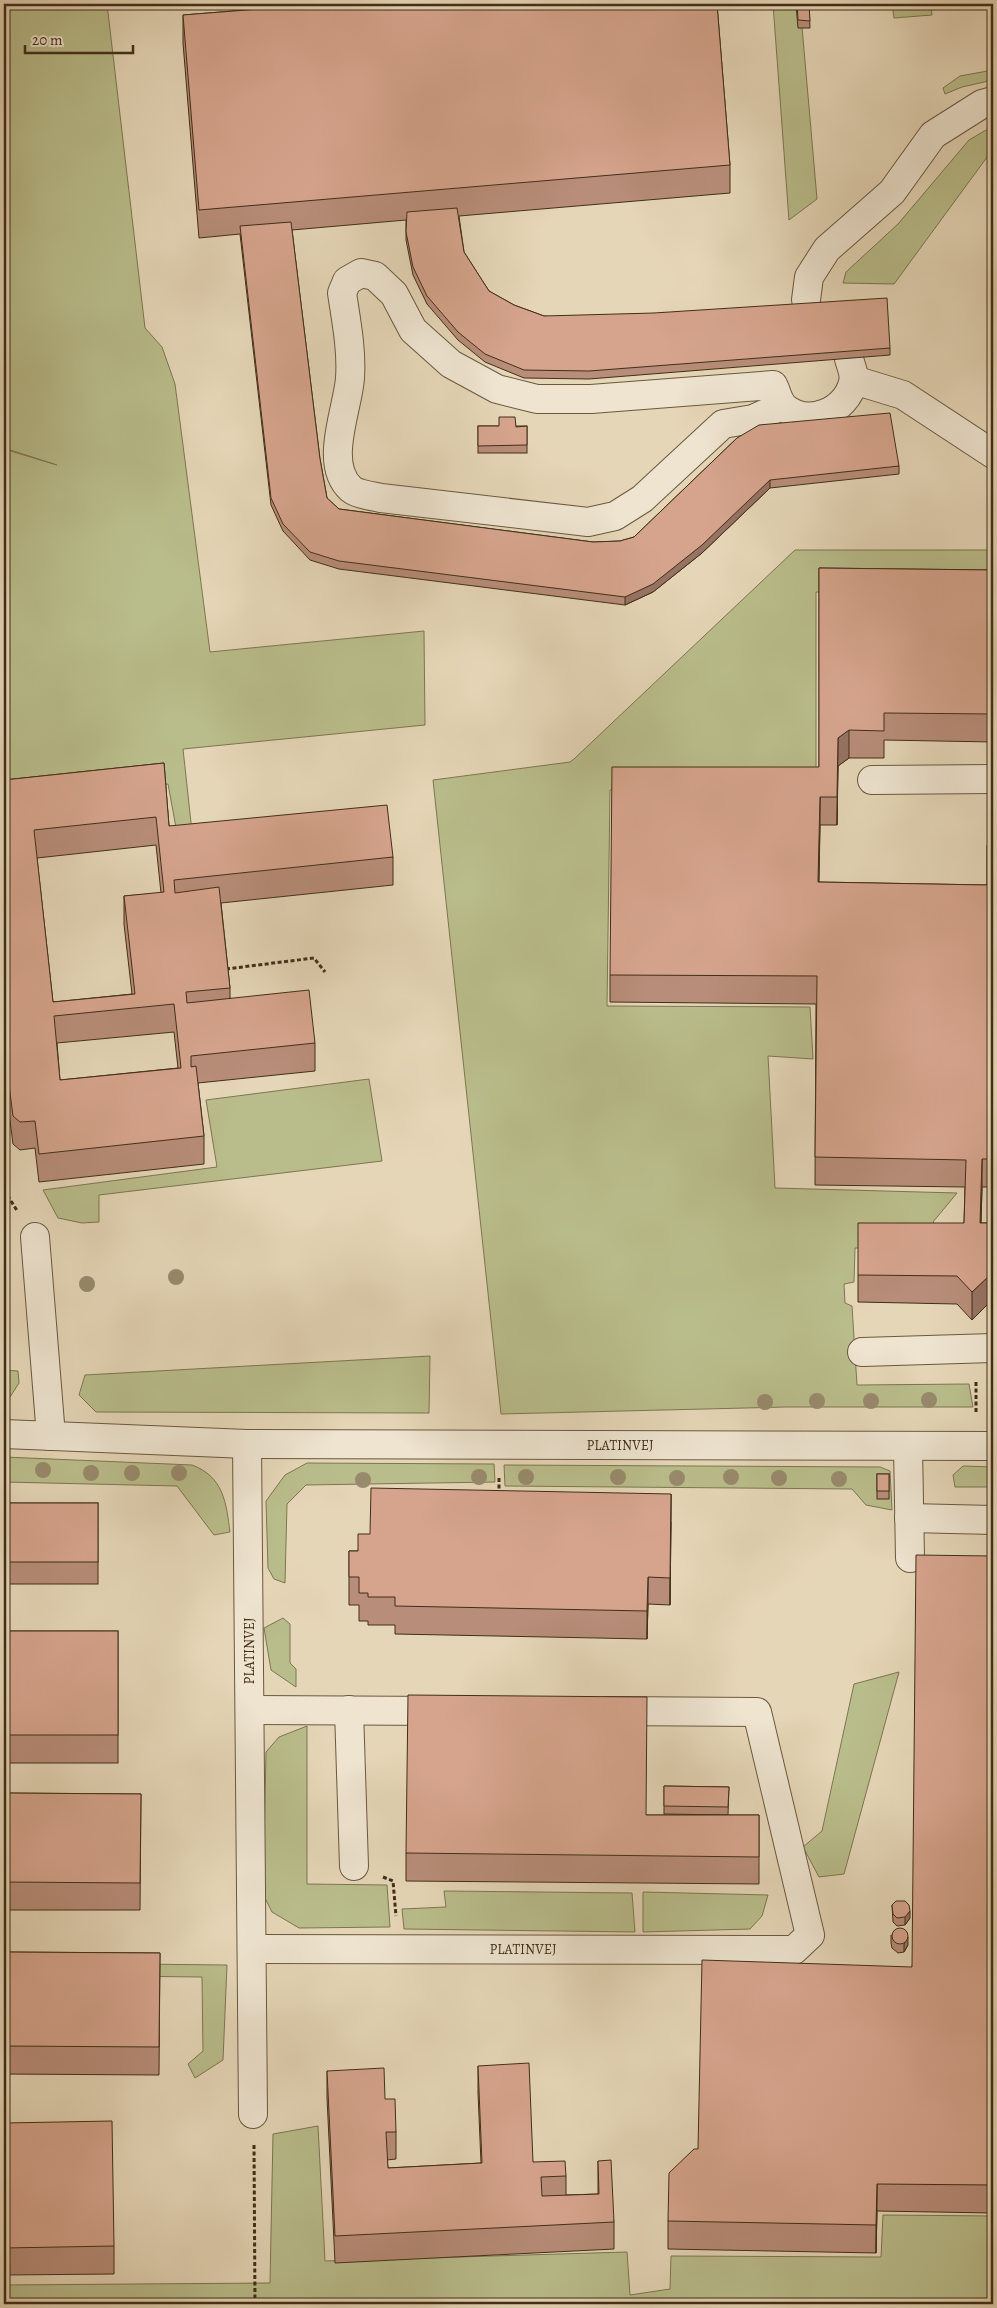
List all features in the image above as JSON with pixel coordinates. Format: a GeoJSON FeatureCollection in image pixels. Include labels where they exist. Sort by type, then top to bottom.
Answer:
{"type":"FeatureCollection","features":[{"type":"Feature","properties":{"kind":"street"},"geometry":{"type":"LineString","coordinates":[[806,300],[809,277],[826,249],[892,192],[933,135],[982,104],[993,101]]}},
{"type":"Feature","properties":{"kind":"street"},"geometry":{"type":"LineString","coordinates":[[361,273],[375,276],[394,294],[413,330],[451,364],[496,389],[537,399],[591,399],[775,386],[753,420],[723,424],[642,499],[615,516],[588,522],[381,498],[352,490],[340,475],[338,454],[342,417],[350,378],[342,293],[347,281],[361,273]]}},
{"type":"Feature","properties":{"kind":"street"},"geometry":{"type":"LineString","coordinates":[[775,386],[798,415],[829,413],[846,399],[852,369],[903,395],[993,454]]}},
{"type":"Feature","properties":{"kind":"street"},"geometry":{"type":"LineString","coordinates":[[872,780],[993,779]]}},
{"type":"Feature","properties":{"kind":"street"},"geometry":{"type":"LineString","coordinates":[[35,1238],[51,1436]]}},
{"type":"Feature","properties":{"kind":"street"},"geometry":{"type":"LineString","coordinates":[[862,1352],[984,1348]]}},
{"type":"Feature","properties":{"kind":"street","name":"PLATINVEJ"},"geometry":{"type":"LineString","coordinates":[[4,1434],[247,1444],[985,1446]]}},
{"type":"Feature","properties":{"kind":"street","name":"PLATINVEJ"},"geometry":{"type":"LineString","coordinates":[[247,1444],[254,2114]]}},
{"type":"Feature","properties":{"kind":"street"},"geometry":{"type":"LineString","coordinates":[[908,1446],[910,1558]]}},
{"type":"Feature","properties":{"kind":"street"},"geometry":{"type":"LineString","coordinates":[[909,1518],[993,1520]]}},
{"type":"Feature","properties":{"kind":"street"},"geometry":{"type":"LineString","coordinates":[[250,1710],[469,1711]]}},
{"type":"Feature","properties":{"kind":"street"},"geometry":{"type":"LineString","coordinates":[[349,1710],[354,1866]]}},
{"type":"Feature","properties":{"kind":"street","name":"PLATINVEJ"},"geometry":{"type":"LineString","coordinates":[[252,1949],[794,1950],[810,1935],[757,1712],[588,1711]]}},
{"type":"Feature","properties":{"kind":"path"},"geometry":{"type":"LineString","coordinates":[[225,969],[314,958],[325,972]]}},
{"type":"Feature","properties":{"kind":"path"},"geometry":{"type":"LineString","coordinates":[[984,1348],[985,1446]]}},
{"type":"Feature","properties":{"kind":"path"},"geometry":{"type":"LineString","coordinates":[[354,1866],[393,1881],[398,1949]]}},
{"type":"Feature","properties":{"kind":"path"},"geometry":{"type":"LineString","coordinates":[[254,2114],[256,2304]]}},
{"type":"Feature","properties":{"kind":"green space"},"geometry":{"type":"Polygon","coordinates":[[[4,4],[107,4],[145,328],[162,347],[175,384],[210,652],[424,631],[425,725],[183,749],[193,841],[179,844],[168,784],[4,803],[4,449],[57,465],[4,448],[4,4]]]}},
{"type":"Feature","properties":{"kind":"green space"},"geometry":{"type":"Polygon","coordinates":[[[773,4],[800,4],[817,199],[789,220],[773,4]]]}},
{"type":"Feature","properties":{"kind":"green space"},"geometry":{"type":"Polygon","coordinates":[[[892,4],[931,4],[932,15],[894,18],[892,4]]]}},
{"type":"Feature","properties":{"kind":"green space"},"geometry":{"type":"Polygon","coordinates":[[[993,70],[993,80],[962,87],[945,94],[943,88],[960,76],[993,70]]]}},
{"type":"Feature","properties":{"kind":"green space"},"geometry":{"type":"Polygon","coordinates":[[[993,126],[993,149],[894,284],[843,283],[846,272],[898,224],[969,140],[993,126]]]}},
{"type":"Feature","properties":{"kind":"green space"},"geometry":{"type":"Polygon","coordinates":[[[795,550],[993,550],[993,592],[816,592],[816,790],[610,790],[607,1006],[810,1007],[813,1059],[768,1056],[775,1188],[957,1193],[933,1222],[959,1248],[855,1248],[854,1282],[844,1284],[845,1303],[852,1306],[857,1385],[969,1384],[973,1407],[786,1407],[501,1414],[433,780],[570,762],[795,550]]]}},
{"type":"Feature","properties":{"kind":"green space"},"geometry":{"type":"Polygon","coordinates":[[[369,1079],[382,1161],[99,1195],[99,1222],[82,1223],[58,1218],[43,1190],[217,1167],[206,1100],[369,1079]]]}},
{"type":"Feature","properties":{"kind":"green space"},"geometry":{"type":"Polygon","coordinates":[[[430,1356],[429,1413],[96,1412],[79,1395],[85,1375],[430,1356]]]}},
{"type":"Feature","properties":{"kind":"green space"},"geometry":{"type":"Polygon","coordinates":[[[4,1370],[18,1371],[19,1383],[10,1397],[4,1397],[4,1370]]]}},
{"type":"Feature","properties":{"kind":"green space"},"geometry":{"type":"Polygon","coordinates":[[[4,1457],[192,1465],[211,1476],[222,1492],[230,1532],[214,1535],[177,1486],[4,1482],[4,1457]]]}},
{"type":"Feature","properties":{"kind":"green space"},"geometry":{"type":"Polygon","coordinates":[[[307,1463],[494,1464],[495,1482],[306,1485],[287,1504],[285,1583],[274,1579],[268,1568],[266,1501],[285,1475],[307,1463]]]}},
{"type":"Feature","properties":{"kind":"green space"},"geometry":{"type":"Polygon","coordinates":[[[504,1465],[880,1467],[890,1471],[892,1510],[866,1505],[852,1489],[505,1486],[504,1465]]]}},
{"type":"Feature","properties":{"kind":"green space"},"geometry":{"type":"Polygon","coordinates":[[[963,1466],[993,1467],[993,1487],[955,1487],[953,1475],[963,1466]]]}},
{"type":"Feature","properties":{"kind":"green space"},"geometry":{"type":"Polygon","coordinates":[[[283,1618],[290,1624],[290,1663],[296,1669],[296,1687],[271,1670],[264,1628],[283,1618]]]}},
{"type":"Feature","properties":{"kind":"green space"},"geometry":{"type":"Polygon","coordinates":[[[899,1672],[844,1874],[819,1877],[803,1847],[822,1831],[854,1684],[899,1672]]]}},
{"type":"Feature","properties":{"kind":"green space"},"geometry":{"type":"Polygon","coordinates":[[[307,1726],[307,1884],[387,1885],[390,1927],[299,1928],[272,1912],[263,1894],[266,1752],[279,1737],[307,1726]]]}},
{"type":"Feature","properties":{"kind":"green space"},"geometry":{"type":"Polygon","coordinates":[[[444,1891],[632,1893],[635,1932],[404,1929],[402,1909],[446,1907],[444,1891]]]}},
{"type":"Feature","properties":{"kind":"green space"},"geometry":{"type":"Polygon","coordinates":[[[643,1892],[768,1895],[762,1916],[750,1929],[643,1932],[643,1892]]]}},
{"type":"Feature","properties":{"kind":"green space"},"geometry":{"type":"Polygon","coordinates":[[[131,1964],[227,1965],[223,2060],[195,2078],[188,2064],[203,2051],[202,1977],[112,1976],[131,1964]]]}},
{"type":"Feature","properties":{"kind":"green space"},"geometry":{"type":"Polygon","coordinates":[[[318,2126],[325,2261],[627,2252],[630,2295],[670,2289],[671,2256],[881,2257],[883,2215],[993,2216],[993,2304],[4,2304],[4,2285],[270,2283],[273,2134],[318,2126]]]}},
{"type":"Feature","properties":{"kind":"building"},"geometry":{"type":"Polygon","coordinates":[[[284,4],[717,4],[730,165],[199,210],[183,15],[285,7],[284,4]]]}},
{"type":"Feature","properties":{"kind":"building"},"geometry":{"type":"Polygon","coordinates":[[[797,4],[809,4],[810,21],[798,20],[797,4]]]}},
{"type":"Feature","properties":{"kind":"building"},"geometry":{"type":"Polygon","coordinates":[[[457,208],[464,252],[489,291],[514,305],[544,316],[654,313],[887,298],[890,348],[589,371],[524,370],[485,354],[458,332],[427,296],[413,267],[406,232],[407,212],[457,208]]]}},
{"type":"Feature","properties":{"kind":"building"},"geometry":{"type":"Polygon","coordinates":[[[291,222],[320,459],[327,498],[339,509],[593,542],[620,541],[634,537],[737,438],[759,425],[890,413],[899,466],[770,480],[702,545],[653,584],[625,597],[339,561],[310,552],[283,524],[271,498],[240,226],[291,222]]]}},
{"type":"Feature","properties":{"kind":"building"},"geometry":{"type":"Polygon","coordinates":[[[499,417],[515,417],[516,427],[527,426],[527,445],[478,446],[478,426],[499,426],[499,417]]]}},
{"type":"Feature","properties":{"kind":"building"},"geometry":{"type":"Polygon","coordinates":[[[819,568],[993,570],[993,714],[884,713],[884,731],[849,730],[838,738],[837,797],[820,797],[818,882],[987,885],[987,845],[993,845],[993,1159],[982,1159],[980,1223],[993,1223],[993,1275],[990,1275],[972,1292],[957,1276],[858,1275],[858,1223],[964,1223],[966,1160],[815,1157],[817,976],[610,975],[612,767],[819,767],[819,568]]]}},
{"type":"Feature","properties":{"kind":"building"},"geometry":{"type":"Polygon","coordinates":[[[164,763],[169,826],[387,805],[393,857],[174,880],[175,893],[219,887],[230,988],[186,992],[187,1003],[309,990],[315,1043],[191,1056],[191,1067],[196,1066],[204,1136],[39,1154],[35,1121],[20,1122],[13,1116],[4,1047],[4,780],[164,763]],[[156,817],[34,830],[53,1002],[135,994],[124,896],[164,892],[156,817]],[[174,1004],[54,1016],[60,1080],[181,1068],[174,1004]]]}},
{"type":"Feature","properties":{"kind":"building"},"geometry":{"type":"Polygon","coordinates":[[[877,1474],[889,1474],[889,1491],[877,1491],[877,1474]]]}},
{"type":"Feature","properties":{"kind":"building"},"geometry":{"type":"Polygon","coordinates":[[[371,1488],[671,1494],[670,1578],[648,1577],[647,1611],[395,1606],[395,1597],[368,1597],[368,1593],[359,1593],[359,1577],[349,1577],[349,1551],[358,1551],[358,1534],[370,1534],[371,1488]]]}},
{"type":"Feature","properties":{"kind":"building"},"geometry":{"type":"Polygon","coordinates":[[[4,1503],[98,1503],[98,1562],[4,1562],[4,1503]]]}},
{"type":"Feature","properties":{"kind":"building"},"geometry":{"type":"Polygon","coordinates":[[[916,1555],[993,1556],[993,2185],[877,2184],[876,2225],[668,2221],[669,2173],[694,2149],[698,2149],[702,1960],[912,1967],[916,1555]]]}},
{"type":"Feature","properties":{"kind":"building"},"geometry":{"type":"Polygon","coordinates":[[[4,1631],[118,1631],[118,1735],[4,1735],[4,1631]]]}},
{"type":"Feature","properties":{"kind":"building"},"geometry":{"type":"Polygon","coordinates":[[[408,1695],[647,1697],[646,1815],[759,1815],[759,1857],[406,1853],[408,1695]]]}},
{"type":"Feature","properties":{"kind":"building"},"geometry":{"type":"Polygon","coordinates":[[[664,1786],[729,1787],[728,1807],[664,1806],[664,1786]]]}},
{"type":"Feature","properties":{"kind":"building"},"geometry":{"type":"Polygon","coordinates":[[[4,1793],[141,1794],[140,1883],[4,1882],[4,1793]]]}},
{"type":"Feature","properties":{"kind":"building"},"geometry":{"type":"Polygon","coordinates":[[[896,1901],[905,1901],[909,1905],[910,1911],[905,1917],[897,1918],[893,1914],[892,1905],[896,1901]]]}},
{"type":"Feature","properties":{"kind":"building"},"geometry":{"type":"Polygon","coordinates":[[[897,1928],[903,1928],[908,1933],[906,1942],[897,1944],[892,1939],[892,1933],[897,1928]]]}},
{"type":"Feature","properties":{"kind":"building"},"geometry":{"type":"Polygon","coordinates":[[[4,1952],[160,1953],[159,2047],[4,2046],[4,1952]]]}},
{"type":"Feature","properties":{"kind":"building"},"geometry":{"type":"Polygon","coordinates":[[[529,2063],[533,2162],[565,2161],[566,2176],[541,2177],[542,2196],[599,2194],[598,2161],[611,2160],[614,2222],[335,2236],[327,2071],[384,2068],[385,2099],[395,2099],[396,2132],[386,2132],[388,2168],[482,2163],[478,2066],[529,2063]]]}},
{"type":"Feature","properties":{"kind":"building"},"geometry":{"type":"Polygon","coordinates":[[[112,2121],[114,2246],[4,2248],[4,2123],[112,2121]]]}}]}
